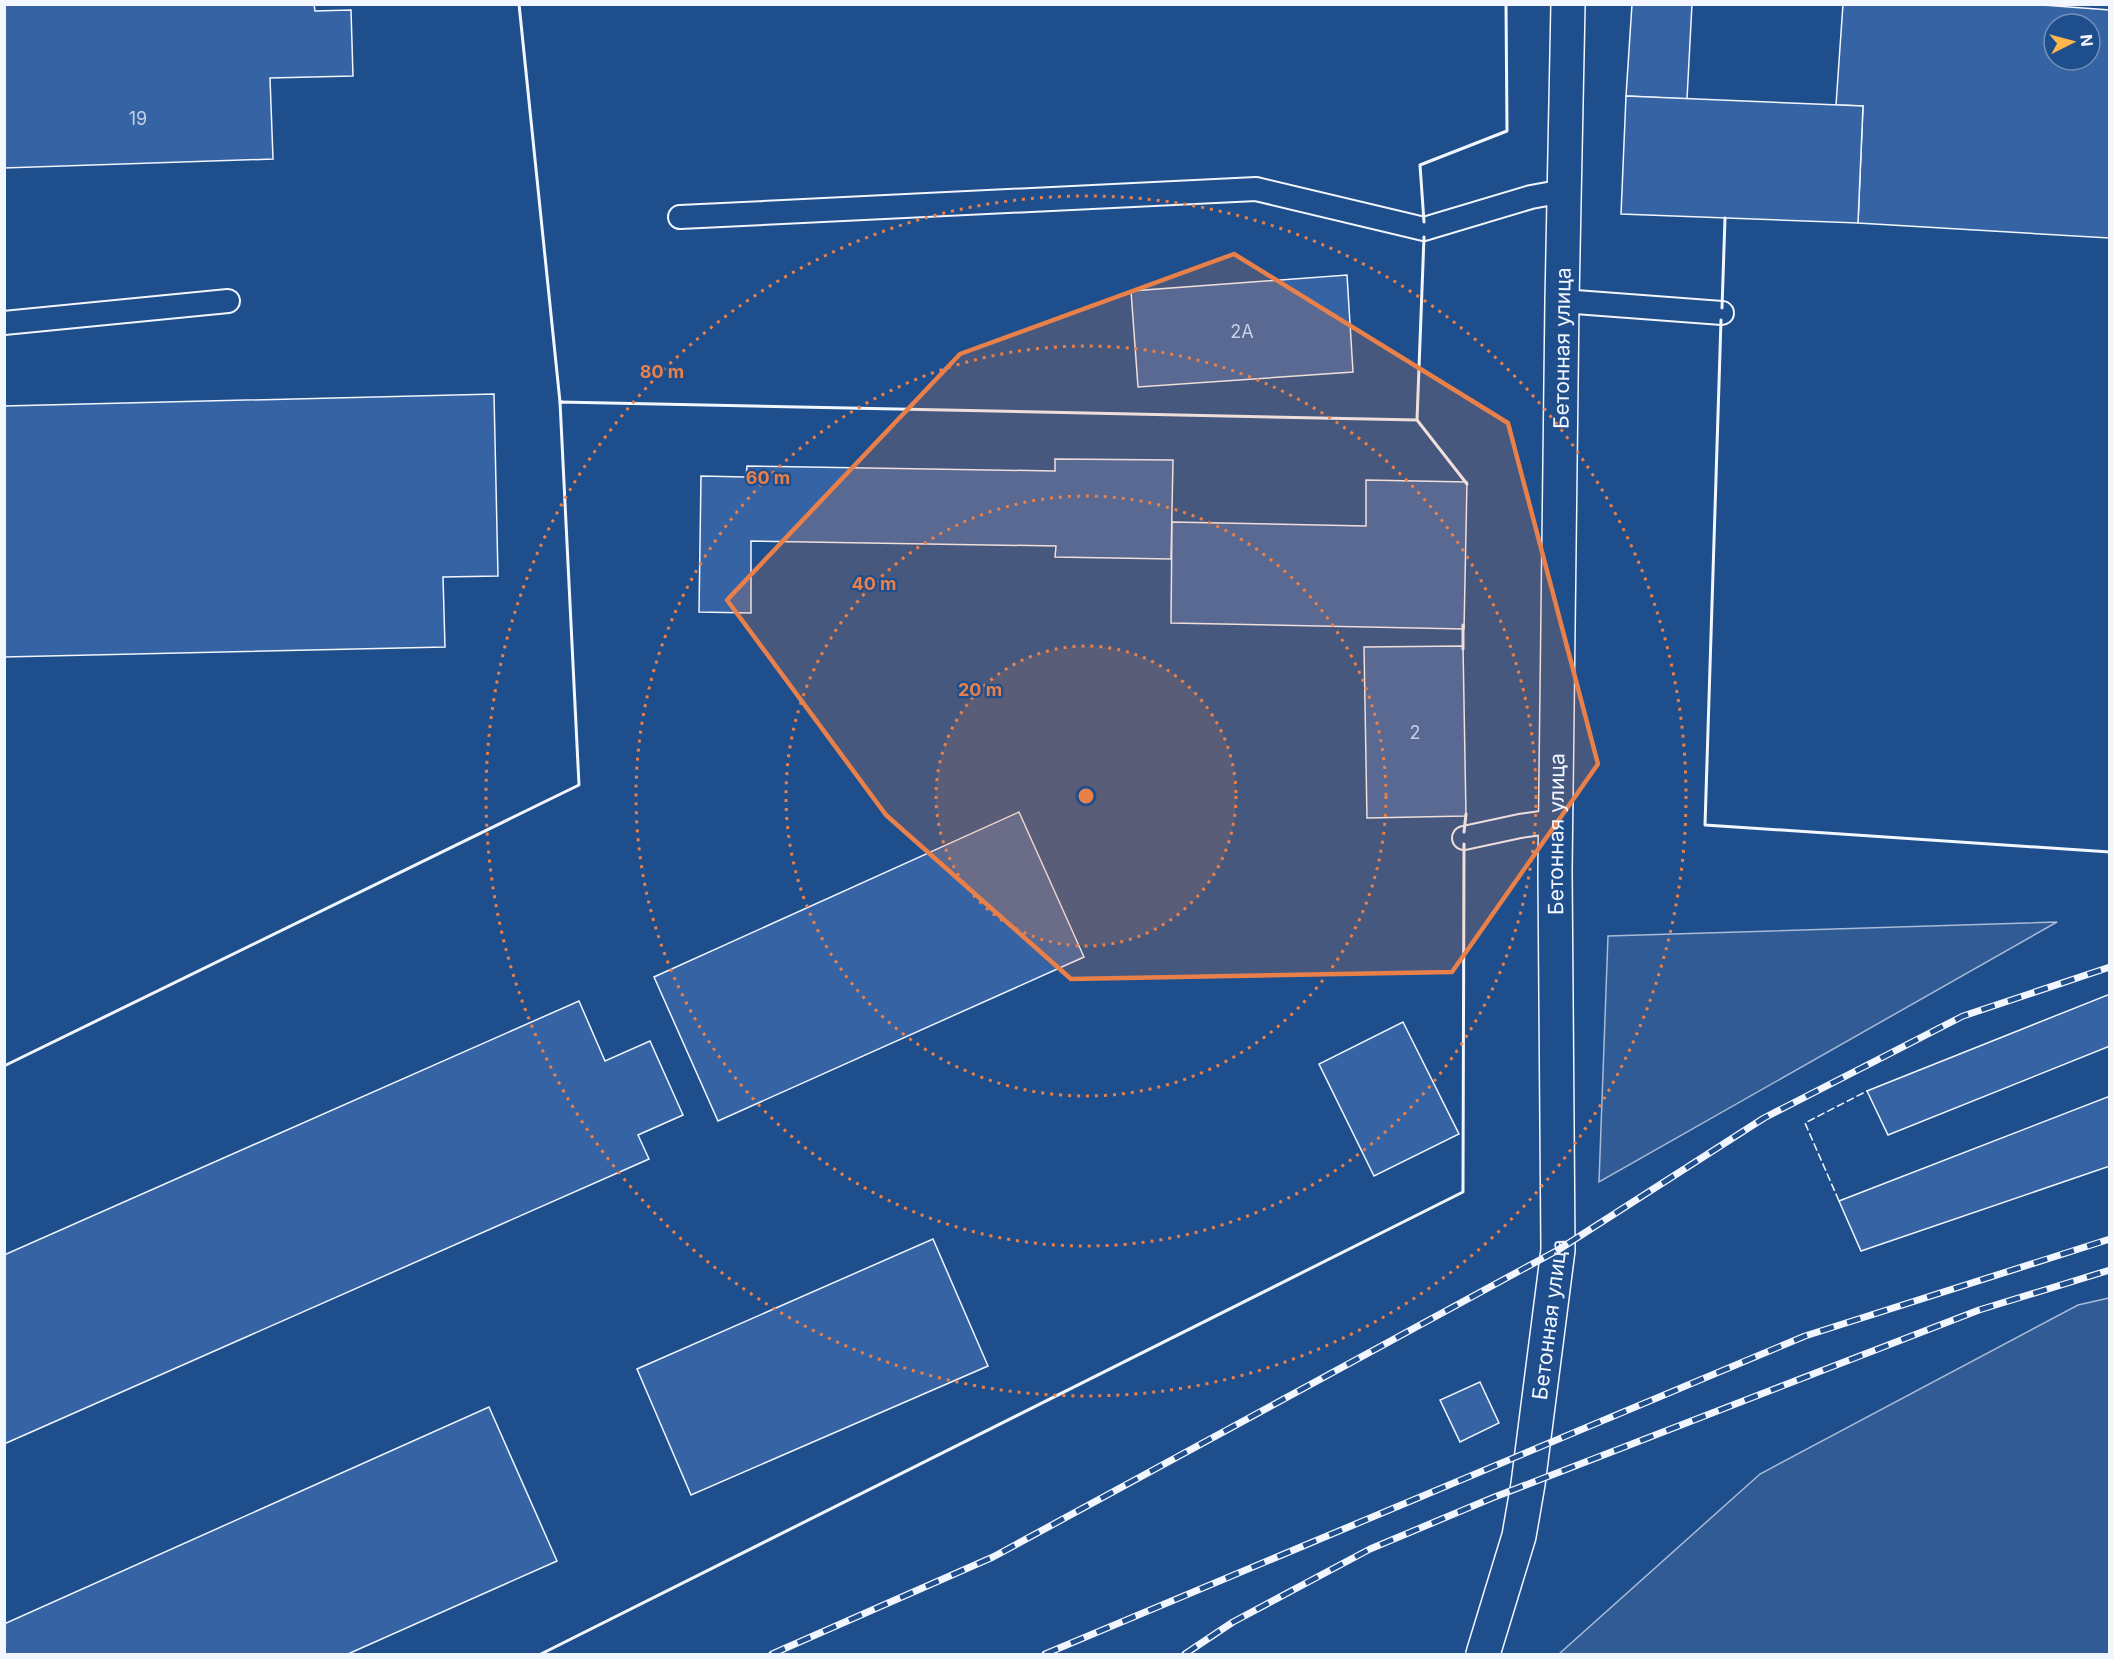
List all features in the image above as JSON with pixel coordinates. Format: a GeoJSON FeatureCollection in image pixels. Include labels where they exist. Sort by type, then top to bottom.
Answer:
{"type":"FeatureCollection","features":[{"type":"Feature","properties":{"kind":"street","name":"Бетонная улица"},"geometry":{"type":"LineString","coordinates":[[1483,1654],[1519,1536],[1528,1484],[1558,1250],[1556,821],[1568,4]]}},
{"type":"Feature","properties":{"kind":"lane"},"geometry":{"type":"LineString","coordinates":[[681,217],[1256,189],[1424,230],[1532,197],[1564,191]]}},
{"type":"Feature","properties":{"kind":"lane"},"geometry":{"type":"LineString","coordinates":[[4,323],[228,301]]}},
{"type":"Feature","properties":{"kind":"lane"},"geometry":{"type":"LineString","coordinates":[[1562,301],[1722,313]]}},
{"type":"Feature","properties":{"kind":"lane"},"geometry":{"type":"LineString","coordinates":[[1464,838],[1556,821]]}},
{"type":"Feature","properties":{"kind":"highlighted area"},"geometry":{"type":"Polygon","coordinates":[[[1234,254],[1508,423],[1598,764],[1452,972],[1071,979],[886,815],[727,600],[960,354],[1234,254]]]}},
{"type":"Feature","properties":{"kind":"shaded area"},"geometry":{"type":"Polygon","coordinates":[[[2057,922],[1599,1182],[1608,936],[2057,922]]]}},
{"type":"Feature","properties":{"kind":"shaded area"},"geometry":{"type":"Polygon","coordinates":[[[2109,1298],[2109,1654],[1559,1654],[1760,1474],[2078,1305],[2109,1298]]]}},
{"type":"Feature","properties":{"kind":"building"},"geometry":{"type":"Polygon","coordinates":[[[4,4],[314,4],[315,11],[351,10],[353,76],[270,78],[273,159],[4,168],[4,4]]]}},
{"type":"Feature","properties":{"kind":"building"},"geometry":{"type":"Polygon","coordinates":[[[1632,4],[1692,4],[1687,99],[1626,96],[1632,4]]]}},
{"type":"Feature","properties":{"kind":"building"},"geometry":{"type":"Polygon","coordinates":[[[1843,4],[2027,4],[2110,10],[2109,238],[1858,223],[1863,106],[1836,105],[1843,4]]]}},
{"type":"Feature","properties":{"kind":"building"},"geometry":{"type":"Polygon","coordinates":[[[1626,96],[1863,106],[1858,223],[1621,214],[1626,96]]]}},
{"type":"Feature","properties":{"kind":"building"},"geometry":{"type":"Polygon","coordinates":[[[1347,275],[1353,372],[1138,387],[1131,291],[1347,275]]]}},
{"type":"Feature","properties":{"kind":"building"},"geometry":{"type":"Polygon","coordinates":[[[494,394],[498,576],[443,577],[445,647],[4,657],[4,406],[494,394]]]}},
{"type":"Feature","properties":{"kind":"building"},"geometry":{"type":"Polygon","coordinates":[[[1055,459],[1173,460],[1171,559],[1055,557],[1056,546],[751,541],[751,613],[699,612],[701,476],[746,477],[747,466],[1055,471],[1055,459]]]}},
{"type":"Feature","properties":{"kind":"building"},"geometry":{"type":"Polygon","coordinates":[[[1366,480],[1467,482],[1464,629],[1171,623],[1172,522],[1366,526],[1366,480]]]}},
{"type":"Feature","properties":{"kind":"building"},"geometry":{"type":"Polygon","coordinates":[[[1463,646],[1466,816],[1367,818],[1364,647],[1463,646]]]}},
{"type":"Feature","properties":{"kind":"building"},"geometry":{"type":"Polygon","coordinates":[[[1019,812],[1084,957],[718,1121],[654,977],[1019,812]]]}},
{"type":"Feature","properties":{"kind":"building"},"geometry":{"type":"Polygon","coordinates":[[[2110,994],[2110,1046],[1888,1135],[1867,1091],[2110,994]]]}},
{"type":"Feature","properties":{"kind":"building"},"geometry":{"type":"Polygon","coordinates":[[[579,1001],[605,1061],[650,1041],[683,1115],[638,1135],[649,1159],[4,1444],[4,1255],[579,1001]]]}},
{"type":"Feature","properties":{"kind":"building"},"geometry":{"type":"Polygon","coordinates":[[[1403,1022],[1459,1134],[1374,1176],[1319,1064],[1403,1022]]]}},
{"type":"Feature","properties":{"kind":"building"},"geometry":{"type":"Polygon","coordinates":[[[2110,1096],[2110,1166],[1861,1251],[1839,1201],[2110,1096]]]}},
{"type":"Feature","properties":{"kind":"building"},"geometry":{"type":"Polygon","coordinates":[[[933,1239],[988,1366],[691,1495],[637,1369],[933,1239]]]}},
{"type":"Feature","properties":{"kind":"building"},"geometry":{"type":"Polygon","coordinates":[[[1480,1382],[1499,1423],[1460,1442],[1440,1400],[1480,1382]]]}},
{"type":"Feature","properties":{"kind":"building"},"geometry":{"type":"Polygon","coordinates":[[[489,1407],[557,1561],[348,1654],[4,1654],[4,1624],[489,1407]]]}},
{"type":"Feature","properties":{"kind":"railway"},"geometry":{"type":"LineString","coordinates":[[772,1654],[993,1557],[1558,1250],[1764,1118],[1963,1016],[2110,967]]}},
{"type":"Feature","properties":{"kind":"railway"},"geometry":{"type":"LineString","coordinates":[[1045,1654],[1805,1336],[2110,1239]]}},
{"type":"Feature","properties":{"kind":"railway"},"geometry":{"type":"LineString","coordinates":[[1185,1654],[1233,1622],[1370,1549],[1492,1498],[1979,1310],[2110,1270]]}},
{"type":"Feature","properties":{"kind":"fence"},"geometry":{"type":"LineString","coordinates":[[1839,1201],[1805,1123],[1867,1091]]}},
{"type":"Feature","properties":{"kind":"wall"},"geometry":{"type":"LineString","coordinates":[[519,4],[560,402],[562,402]]}},
{"type":"Feature","properties":{"kind":"wall"},"geometry":{"type":"LineString","coordinates":[[1424,222],[1420,165],[1507,131],[1506,4]]}},
{"type":"Feature","properties":{"kind":"wall"},"geometry":{"type":"LineString","coordinates":[[1722,308],[1725,218]]}},
{"type":"Feature","properties":{"kind":"wall"},"geometry":{"type":"LineString","coordinates":[[1417,420],[1424,237]]}},
{"type":"Feature","properties":{"kind":"wall"},"geometry":{"type":"LineString","coordinates":[[1721,320],[1705,825],[2110,852]]}},
{"type":"Feature","properties":{"kind":"wall"},"geometry":{"type":"LineString","coordinates":[[4,1066],[579,785],[560,402],[1417,420],[1467,484]]}},
{"type":"Feature","properties":{"kind":"wall"},"geometry":{"type":"LineString","coordinates":[[1463,625],[1463,649]]}},
{"type":"Feature","properties":{"kind":"wall"},"geometry":{"type":"LineString","coordinates":[[1464,832],[1466,814]]}},
{"type":"Feature","properties":{"kind":"wall"},"geometry":{"type":"LineString","coordinates":[[541,1654],[1463,1192],[1464,844]]}}]}
